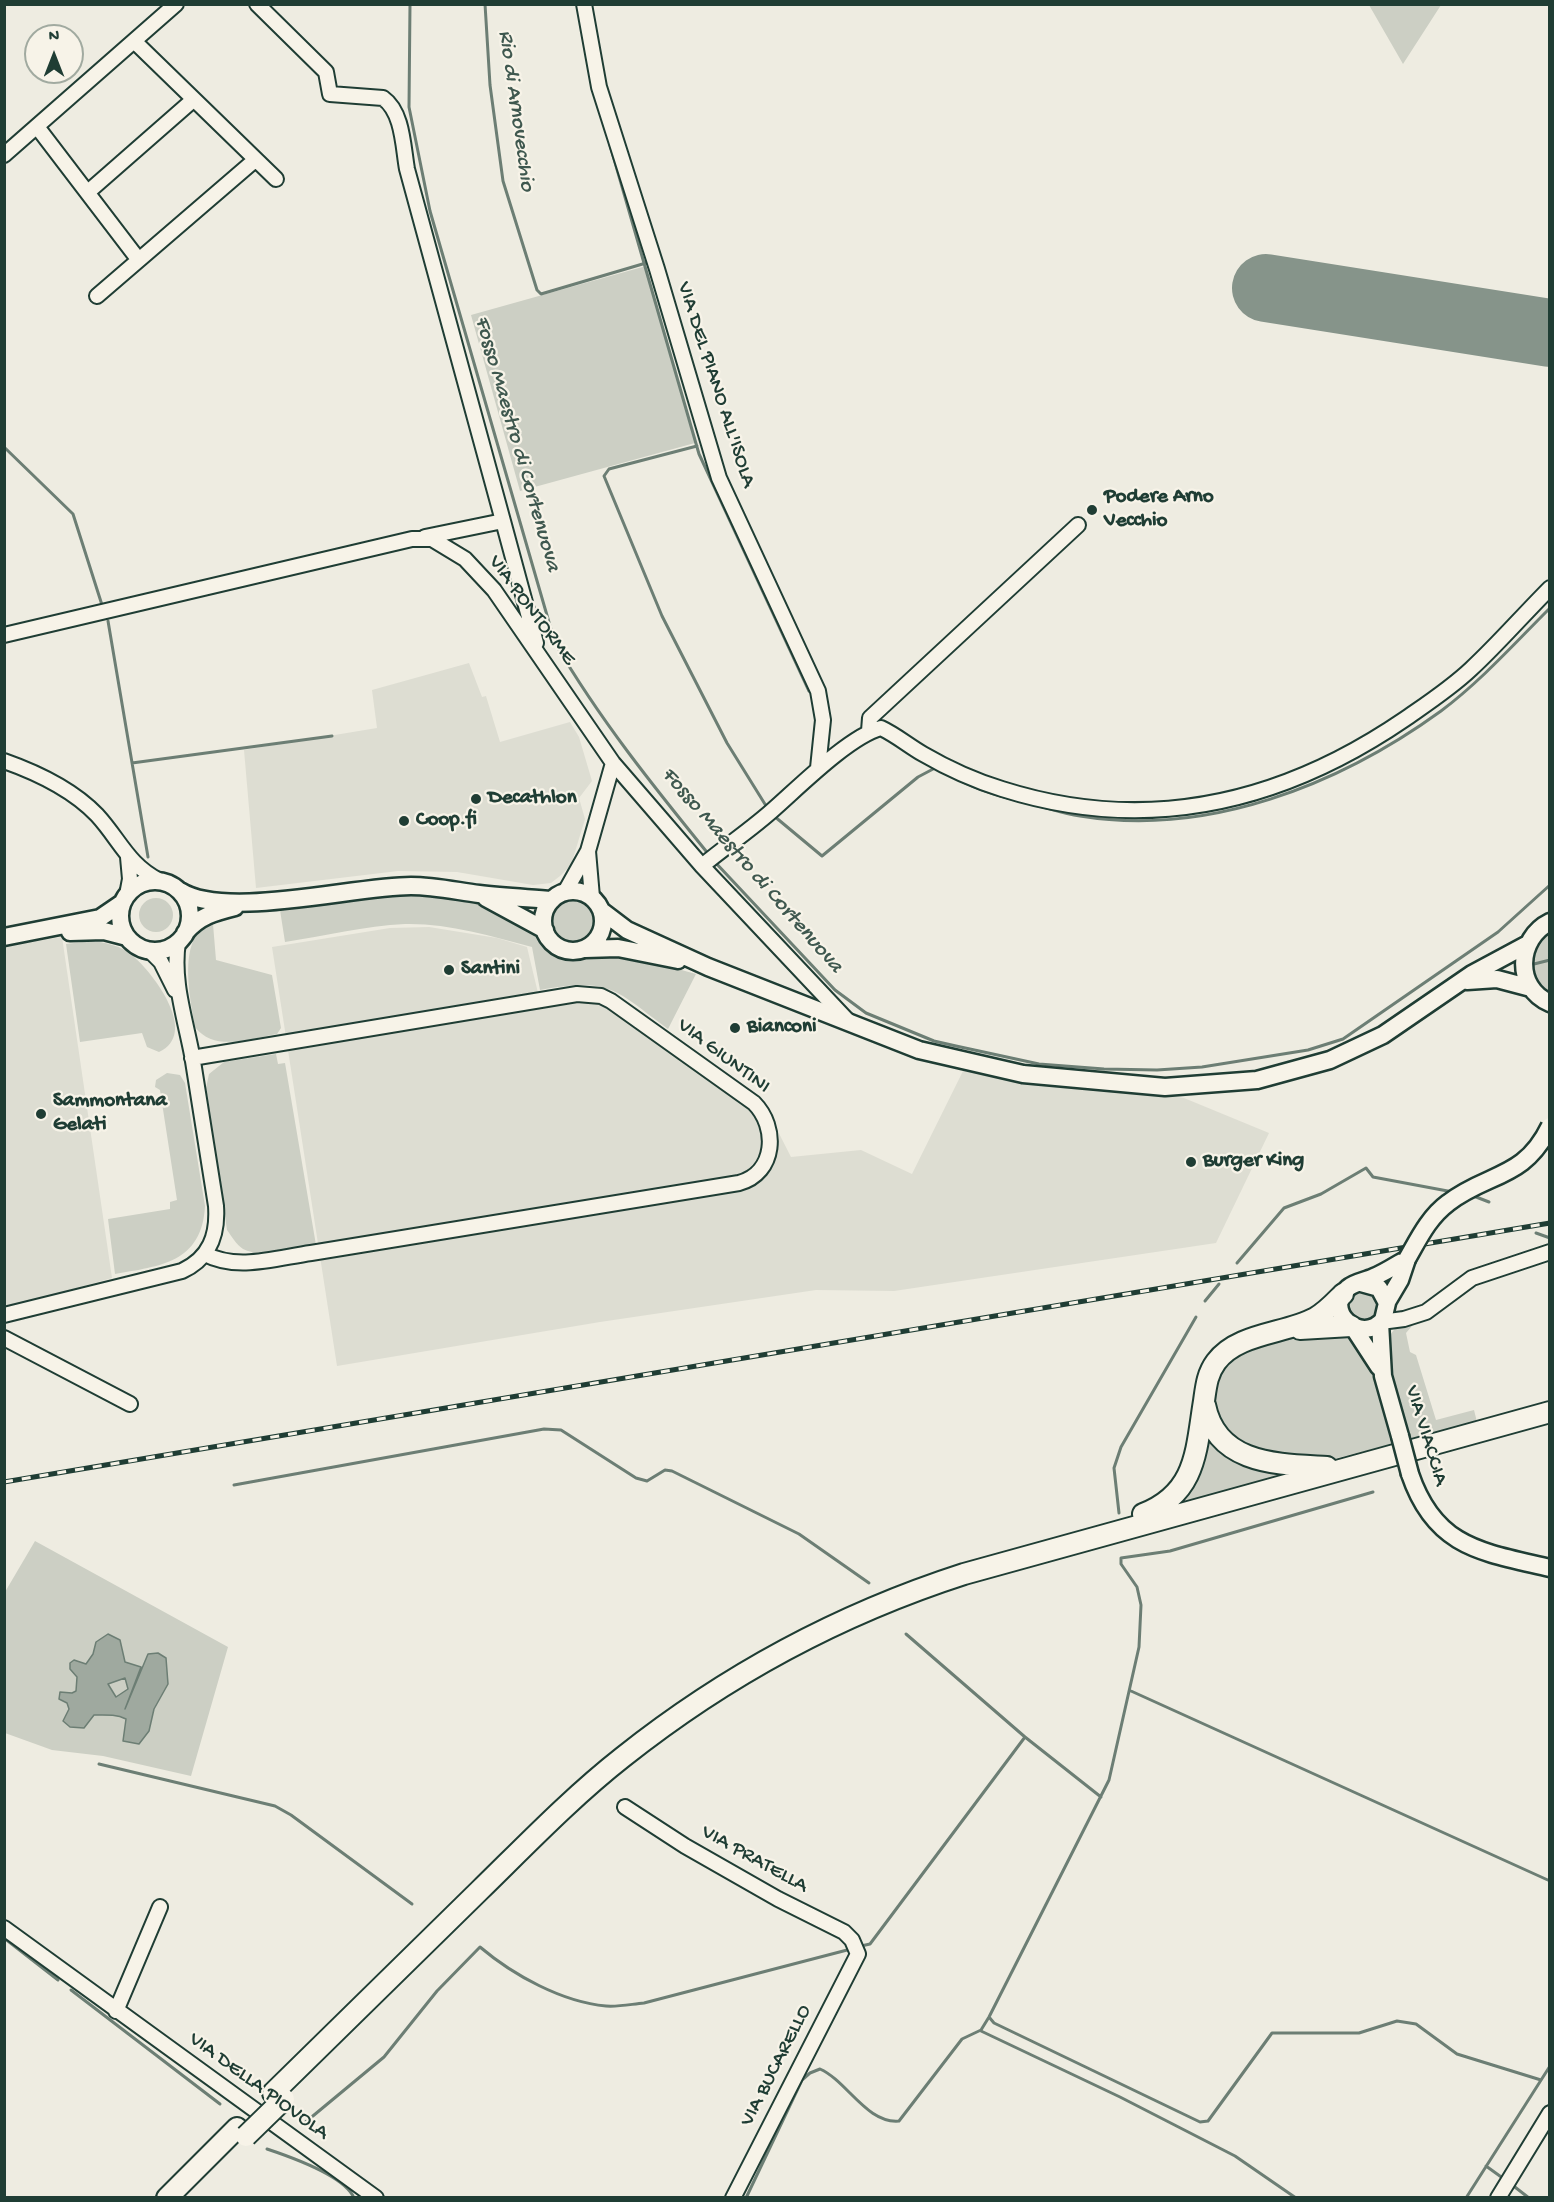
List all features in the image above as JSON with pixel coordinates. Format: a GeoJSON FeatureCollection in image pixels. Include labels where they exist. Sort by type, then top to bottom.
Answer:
{"type":"FeatureCollection","features":[{"type":"Feature","properties":{"kind":"highway"},"geometry":{"type":"LineString","coordinates":[[1095,1537],[1157,1509],[1179,1490],[1193,1464],[1208,1375],[1221,1356],[1241,1344],[1315,1318],[1343,1294]]}},
{"type":"Feature","properties":{"kind":"highway"},"geometry":{"type":"LineString","coordinates":[[1277,1332],[1321,1326],[1352,1327]]}},
{"type":"Feature","properties":{"kind":"highway"},"geometry":{"type":"LineString","coordinates":[[1204,1400],[1213,1428],[1225,1443],[1238,1452],[1284,1465],[1344,1468]]}},
{"type":"Feature","properties":{"kind":"highway"},"geometry":{"type":"LineString","coordinates":[[279,2096],[578,1796],[621,1758],[692,1706],[777,1654],[910,1592],[1095,1537],[1550,1412]]}},
{"type":"Feature","properties":{"kind":"highway"},"geometry":{"type":"LineString","coordinates":[[167,2198],[242,2132],[539,1849],[618,1777],[717,1704],[813,1649],[885,1616],[967,1586],[1550,1424]]}},
{"type":"Feature","properties":{"kind":"highway"},"geometry":{"type":"LineString","coordinates":[[184,2198],[242,2132]]}},
{"type":"Feature","properties":{"kind":"main road"},"geometry":{"type":"LineString","coordinates":[[4,937],[100,918],[142,883],[160,881],[193,897],[257,903]]}},
{"type":"Feature","properties":{"kind":"main road"},"geometry":{"type":"LineString","coordinates":[[27,934],[104,931],[127,937],[149,950],[170,948],[205,916],[257,903],[410,886],[477,893],[558,896],[576,891],[597,904],[627,930],[708,967],[919,1050],[994,1069],[1082,1082],[1165,1087],[1257,1080],[1330,1060],[1383,1035],[1458,983],[1526,945],[1536,930],[1550,922]]}},
{"type":"Feature","properties":{"kind":"main road"},"geometry":{"type":"LineString","coordinates":[[180,891],[190,911],[182,937]]}},
{"type":"Feature","properties":{"kind":"main road"},"geometry":{"type":"LineString","coordinates":[[477,893],[545,930],[556,946],[575,951],[618,948],[708,967]]}},
{"type":"Feature","properties":{"kind":"main road"},"geometry":{"type":"LineString","coordinates":[[545,930],[545,911],[558,896]]}},
{"type":"Feature","properties":{"kind":"main road"},"geometry":{"type":"LineString","coordinates":[[125,899],[120,921],[127,937]]}},
{"type":"Feature","properties":{"kind":"main road"},"geometry":{"type":"LineString","coordinates":[[585,949],[599,936],[603,927],[597,904]]}},
{"type":"Feature","properties":{"kind":"main road"},"geometry":{"type":"LineString","coordinates":[[1526,945],[1524,969],[1531,988],[1548,1005]]}},
{"type":"Feature","properties":{"kind":"main road"},"geometry":{"type":"LineString","coordinates":[[1458,983],[1497,979],[1531,988]]}},
{"type":"Feature","properties":{"kind":"main road"},"geometry":{"type":"LineString","coordinates":[[1383,1376],[1381,1322],[1387,1303],[1400,1280],[1407,1259],[1439,1211],[1460,1194],[1518,1167],[1535,1150],[1550,1126]]}},
{"type":"Feature","properties":{"kind":"main road"},"geometry":{"type":"LineString","coordinates":[[1383,1376],[1340,1312],[1343,1294],[1349,1287],[1407,1259]]}},
{"type":"Feature","properties":{"kind":"main road"},"geometry":{"type":"LineString","coordinates":[[1361,1283],[1376,1286],[1387,1303]]}},
{"type":"Feature","properties":{"kind":"main road"},"geometry":{"type":"LineString","coordinates":[[1352,1327],[1368,1329],[1381,1322]]}},
{"type":"Feature","properties":{"kind":"main road","name":"VIA VIACCIA"},"geometry":{"type":"LineString","coordinates":[[1383,1376],[1410,1474],[1427,1511],[1452,1538],[1475,1549],[1550,1568]]}},
{"type":"Feature","properties":{"kind":"street"},"geometry":{"type":"LineString","coordinates":[[4,155],[176,4]]}},
{"type":"Feature","properties":{"kind":"street"},"geometry":{"type":"LineString","coordinates":[[256,4],[326,72],[330,94],[383,98],[390,103],[396,115],[407,169],[538,654]]}},
{"type":"Feature","properties":{"kind":"street","name":"VIA DEL PIANO ALL'ISOLA"},"geometry":{"type":"LineString","coordinates":[[584,4],[599,87],[657,269],[718,478],[818,691],[822,720],[818,768]]}},
{"type":"Feature","properties":{"kind":"street"},"geometry":{"type":"LineString","coordinates":[[134,40],[276,179]]}},
{"type":"Feature","properties":{"kind":"street"},"geometry":{"type":"LineString","coordinates":[[88,192],[193,100]]}},
{"type":"Feature","properties":{"kind":"street"},"geometry":{"type":"LineString","coordinates":[[34,131],[88,192],[138,259]]}},
{"type":"Feature","properties":{"kind":"street"},"geometry":{"type":"LineString","coordinates":[[97,296],[255,160]]}},
{"type":"Feature","properties":{"kind":"street"},"geometry":{"type":"LineString","coordinates":[[412,539],[503,521]]}},
{"type":"Feature","properties":{"kind":"street"},"geometry":{"type":"LineString","coordinates":[[869,731],[870,718],[1078,525]]}},
{"type":"Feature","properties":{"kind":"street","name":"VIA PONTORME"},"geometry":{"type":"LineString","coordinates":[[4,635],[412,539],[432,539],[465,559],[494,590],[613,763],[709,860],[849,1022]]}},
{"type":"Feature","properties":{"kind":"street"},"geometry":{"type":"LineString","coordinates":[[709,860],[773,810],[818,768],[869,731],[880,728],[945,765],[1000,788],[1035,799],[1100,810],[1143,812],[1196,807],[1311,773],[1367,744],[1430,702],[1470,670],[1550,588]]}},
{"type":"Feature","properties":{"kind":"street"},"geometry":{"type":"LineString","coordinates":[[4,761],[48,779],[85,804],[116,838],[128,857],[143,873],[160,881]]}},
{"type":"Feature","properties":{"kind":"street"},"geometry":{"type":"LineString","coordinates":[[558,896],[588,851],[613,763]]}},
{"type":"Feature","properties":{"kind":"street"},"geometry":{"type":"LineString","coordinates":[[588,851],[597,904]]}},
{"type":"Feature","properties":{"kind":"street"},"geometry":{"type":"LineString","coordinates":[[125,899],[130,879],[128,857]]}},
{"type":"Feature","properties":{"kind":"street"},"geometry":{"type":"LineString","coordinates":[[4,1315],[182,1271],[205,1254],[215,1233],[217,1221],[192,1058],[179,997],[176,965],[182,937]]}},
{"type":"Feature","properties":{"kind":"street"},"geometry":{"type":"LineString","coordinates":[[149,950],[161,962],[179,997]]}},
{"type":"Feature","properties":{"kind":"street","name":"VIA GIUNTINI"},"geometry":{"type":"LineString","coordinates":[[192,1058],[577,994],[594,994],[611,1001],[754,1103],[764,1115],[770,1141],[763,1168],[750,1179],[739,1183],[290,1256],[230,1263],[205,1254]]}},
{"type":"Feature","properties":{"kind":"street"},"geometry":{"type":"LineString","coordinates":[[1381,1322],[1413,1316],[1436,1306],[1472,1278],[1550,1252]]}},
{"type":"Feature","properties":{"kind":"street"},"geometry":{"type":"LineString","coordinates":[[1387,1303],[1413,1316]]}},
{"type":"Feature","properties":{"kind":"street"},"geometry":{"type":"LineString","coordinates":[[4,1338],[130,1404]]}},
{"type":"Feature","properties":{"kind":"street","name":"VIA PRATELLA"},"geometry":{"type":"LineString","coordinates":[[625,1807],[685,1846],[767,1893],[844,1932],[852,1940],[858,1954]]}},
{"type":"Feature","properties":{"kind":"street"},"geometry":{"type":"LineString","coordinates":[[116,2011],[160,1907]]}},
{"type":"Feature","properties":{"kind":"street","name":"VIA DELLA PIOVOLA"},"geometry":{"type":"LineString","coordinates":[[4,1928],[376,2198]]}},
{"type":"Feature","properties":{"kind":"street","name":"VIA BUCARELLO"},"geometry":{"type":"LineString","coordinates":[[733,2198],[858,1954]]}},
{"type":"Feature","properties":{"kind":"street"},"geometry":{"type":"LineString","coordinates":[[1498,2198],[1550,2113]]}},
{"type":"Feature","properties":{"kind":"shaded area"},"geometry":{"type":"Polygon","coordinates":[[[1369,5],[1441,5],[1403,64],[1369,5]]]}},
{"type":"Feature","properties":{"kind":"shaded area"},"geometry":{"type":"Polygon","coordinates":[[[1269,264],[1549,307],[1549,359],[1243,310],[1236,301],[1237,298],[1269,264]]]}},
{"type":"Feature","properties":{"kind":"shaded area"},"geometry":{"type":"Polygon","coordinates":[[[646,266],[695,443],[520,491],[471,315],[646,266]]]}},
{"type":"Feature","properties":{"kind":"shaded area"},"geometry":{"type":"Polygon","coordinates":[[[469,663],[482,697],[486,696],[500,742],[570,722],[579,737],[592,781],[579,798],[585,819],[571,865],[551,883],[533,885],[457,872],[398,871],[256,888],[244,750],[377,728],[372,690],[469,663]]]}},
{"type":"Feature","properties":{"kind":"shaded area"},"geometry":{"type":"Polygon","coordinates":[[[409,893],[441,895],[474,901],[504,912],[530,931],[547,951],[560,959],[575,960],[620,955],[649,960],[696,974],[668,1029],[622,996],[597,986],[563,986],[540,990],[532,947],[485,935],[453,928],[405,924],[285,942],[280,910],[409,893]]]}},
{"type":"Feature","properties":{"kind":"shaded area"},"geometry":{"type":"Polygon","coordinates":[[[156,898],[168,903],[173,915],[168,927],[156,932],[144,927],[139,915],[144,903],[156,898]]]}},
{"type":"Feature","properties":{"kind":"shaded area"},"geometry":{"type":"Polygon","coordinates":[[[573,900],[588,906],[594,921],[588,936],[573,942],[558,936],[552,921],[558,906],[573,900]]]}},
{"type":"Feature","properties":{"kind":"shaded area"},"geometry":{"type":"Polygon","coordinates":[[[213,924],[216,960],[272,975],[281,1028],[277,1034],[244,1041],[222,1042],[203,1035],[195,1027],[189,985],[190,954],[194,940],[201,930],[213,924]]]}},
{"type":"Feature","properties":{"kind":"shaded area"},"geometry":{"type":"Polygon","coordinates":[[[429,927],[497,938],[527,947],[538,993],[598,988],[619,997],[755,1096],[765,1106],[791,1157],[861,1150],[912,1174],[963,1071],[1184,1098],[1269,1133],[1216,1243],[894,1291],[816,1290],[600,1322],[337,1366],[272,947],[390,928],[429,927]]]}},
{"type":"Feature","properties":{"kind":"shaded area"},"geometry":{"type":"Polygon","coordinates":[[[1549,929],[1549,995],[1534,976],[1532,952],[1549,929]]]}},
{"type":"Feature","properties":{"kind":"shaded area","name":"Sammontana Gelati"},"geometry":{"type":"Polygon","coordinates":[[[62,937],[112,1278],[4,1309],[4,946],[62,937]]]}},
{"type":"Feature","properties":{"kind":"shaded area"},"geometry":{"type":"Polygon","coordinates":[[[90,941],[113,945],[129,953],[152,976],[161,990],[174,1019],[175,1032],[170,1043],[159,1052],[147,1047],[142,1033],[80,1042],[66,944],[90,941]]]}},
{"type":"Feature","properties":{"kind":"shaded area"},"geometry":{"type":"Polygon","coordinates":[[[276,1054],[278,1064],[285,1063],[316,1245],[259,1253],[243,1249],[227,1230],[206,1088],[209,1074],[224,1062],[276,1054]]]}},
{"type":"Feature","properties":{"kind":"shaded area"},"geometry":{"type":"Polygon","coordinates":[[[167,1073],[180,1075],[185,1083],[205,1206],[202,1225],[196,1240],[176,1258],[148,1268],[115,1274],[108,1219],[170,1209],[170,1202],[177,1200],[160,1090],[155,1087],[156,1080],[167,1073]]]}},
{"type":"Feature","properties":{"kind":"shaded area"},"geometry":{"type":"Polygon","coordinates":[[[1363,1290],[1374,1294],[1378,1305],[1374,1316],[1363,1320],[1352,1316],[1348,1305],[1352,1294],[1363,1290]]]}},
{"type":"Feature","properties":{"kind":"shaded area"},"geometry":{"type":"Polygon","coordinates":[[[1417,1320],[1406,1333],[1410,1352],[1416,1355],[1436,1420],[1474,1410],[1477,1422],[1322,1462],[1248,1452],[1212,1417],[1217,1374],[1239,1351],[1298,1334],[1344,1334],[1355,1341],[1374,1369],[1392,1441],[1411,1437],[1391,1381],[1387,1365],[1387,1350],[1389,1338],[1396,1328],[1417,1320]]]}},
{"type":"Feature","properties":{"kind":"shaded area"},"geometry":{"type":"Polygon","coordinates":[[[1203,1429],[1298,1472],[1166,1511],[1203,1429]]]}},
{"type":"Feature","properties":{"kind":"shaded area"},"geometry":{"type":"Polygon","coordinates":[[[35,1541],[228,1647],[191,1776],[103,1756],[52,1750],[5,1733],[5,1592],[35,1541]]]}},
{"type":"Feature","properties":{"kind":"shaded area"},"geometry":{"type":"Polygon","coordinates":[[[108,1634],[120,1640],[125,1662],[141,1667],[125,1709],[148,1654],[158,1653],[166,1658],[168,1684],[154,1709],[149,1731],[139,1744],[123,1741],[126,1719],[122,1717],[94,1715],[84,1728],[70,1727],[63,1721],[69,1709],[67,1703],[59,1699],[60,1692],[76,1691],[77,1677],[70,1669],[70,1663],[74,1660],[86,1664],[93,1654],[96,1642],[108,1634]],[[125,1678],[108,1684],[116,1697],[128,1689],[125,1678]]]}},
{"type":"Feature","properties":{"kind":"waterway","name":"Fosso Maestro di Cortenuova"},"geometry":{"type":"LineString","coordinates":[[410,4],[409,107],[430,211],[555,643],[609,726],[710,856]]}},
{"type":"Feature","properties":{"kind":"waterway","name":"Rio di Arnovecchio"},"geometry":{"type":"LineString","coordinates":[[485,4],[490,85],[503,181],[537,290],[541,294],[646,263]]}},
{"type":"Feature","properties":{"kind":"waterway"},"geometry":{"type":"LineString","coordinates":[[610,145],[699,454],[809,691]]}},
{"type":"Feature","properties":{"kind":"waterway"},"geometry":{"type":"LineString","coordinates":[[697,446],[609,469],[604,476],[662,616],[727,743],[768,809]]}},
{"type":"Feature","properties":{"kind":"waterway"},"geometry":{"type":"LineString","coordinates":[[4,447],[73,514],[102,605]]}},
{"type":"Feature","properties":{"kind":"waterway"},"geometry":{"type":"LineString","coordinates":[[955,778],[994,794],[1063,813],[1128,821],[1176,819],[1224,812],[1270,799],[1360,762],[1441,711],[1484,674],[1550,608]]}},
{"type":"Feature","properties":{"kind":"waterway"},"geometry":{"type":"LineString","coordinates":[[108,621],[148,857]]}},
{"type":"Feature","properties":{"kind":"waterway"},"geometry":{"type":"LineString","coordinates":[[132,763],[332,736]]}},
{"type":"Feature","properties":{"kind":"waterway"},"geometry":{"type":"LineString","coordinates":[[774,816],[822,856],[918,777],[935,768],[938,769]]}},
{"type":"Feature","properties":{"kind":"waterway","name":"Fosso Maestro di Cortenuova"},"geometry":{"type":"LineString","coordinates":[[714,861],[835,990],[866,1013],[934,1041],[1039,1064],[1104,1069],[1157,1070],[1202,1067],[1308,1050],[1343,1039],[1498,932],[1550,885]]}},
{"type":"Feature","properties":{"kind":"waterway"},"geometry":{"type":"LineString","coordinates":[[1534,964],[1550,960]]}},
{"type":"Feature","properties":{"kind":"waterway"},"geometry":{"type":"LineString","coordinates":[[1237,1263],[1284,1208],[1321,1194],[1366,1168],[1373,1177],[1453,1192]]}},
{"type":"Feature","properties":{"kind":"waterway"},"geometry":{"type":"LineString","coordinates":[[1471,1195],[1489,1202]]}},
{"type":"Feature","properties":{"kind":"waterway"},"geometry":{"type":"LineString","coordinates":[[1536,1233],[1550,1238]]}},
{"type":"Feature","properties":{"kind":"waterway"},"geometry":{"type":"LineString","coordinates":[[1205,1301],[1219,1284]]}},
{"type":"Feature","properties":{"kind":"waterway"},"geometry":{"type":"LineString","coordinates":[[1119,1513],[1114,1468],[1121,1447],[1196,1317]]}},
{"type":"Feature","properties":{"kind":"waterway"},"geometry":{"type":"LineString","coordinates":[[234,1485],[544,1429],[561,1430],[636,1478],[647,1481],[665,1470],[672,1471],[799,1534],[869,1583]]}},
{"type":"Feature","properties":{"kind":"waterway"},"geometry":{"type":"LineString","coordinates":[[746,2198],[802,2080],[810,2073],[820,2069],[877,2116],[899,2121],[962,2039],[981,2030],[989,2017],[1109,1780],[1139,1647],[1141,1605],[1137,1587],[1121,1564],[1121,1558],[1170,1551],[1373,1492]]}},
{"type":"Feature","properties":{"kind":"waterway"},"geometry":{"type":"LineString","coordinates":[[906,1634],[1025,1737],[1101,1797]]}},
{"type":"Feature","properties":{"kind":"waterway"},"geometry":{"type":"LineString","coordinates":[[1131,1691],[1550,1881]]}},
{"type":"Feature","properties":{"kind":"waterway"},"geometry":{"type":"LineString","coordinates":[[861,1946],[870,1944],[1025,1737]]}},
{"type":"Feature","properties":{"kind":"waterway"},"geometry":{"type":"LineString","coordinates":[[99,1764],[275,1806],[291,1815],[412,1904]]}},
{"type":"Feature","properties":{"kind":"waterway"},"geometry":{"type":"LineString","coordinates":[[4,1938],[58,1980]]}},
{"type":"Feature","properties":{"kind":"waterway"},"geometry":{"type":"LineString","coordinates":[[302,2125],[384,2057],[437,1991],[480,1947],[539,1986],[572,1999],[611,2006],[644,2003],[851,1949]]}},
{"type":"Feature","properties":{"kind":"waterway"},"geometry":{"type":"LineString","coordinates":[[71,1990],[220,2104]]}},
{"type":"Feature","properties":{"kind":"waterway"},"geometry":{"type":"LineString","coordinates":[[989,2017],[994,2023],[1200,2122],[1208,2121],[1272,2033],[1359,2033],[1397,2021],[1416,2024],[1457,2054],[1541,2080]]}},
{"type":"Feature","properties":{"kind":"waterway"},"geometry":{"type":"LineString","coordinates":[[981,2031],[1120,2097],[1235,2156],[1296,2198]]}},
{"type":"Feature","properties":{"kind":"waterway"},"geometry":{"type":"LineString","coordinates":[[1466,2198],[1550,2066]]}},
{"type":"Feature","properties":{"kind":"waterway"},"geometry":{"type":"LineString","coordinates":[[267,2149],[328,2175],[340,2182],[354,2198]]}},
{"type":"Feature","properties":{"kind":"waterway"},"geometry":{"type":"LineString","coordinates":[[1486,2166],[1504,2179]]}},
{"type":"Feature","properties":{"kind":"waterway"},"geometry":{"type":"LineString","coordinates":[[1511,2184],[1529,2198]]}},
{"type":"Feature","properties":{"kind":"runway"},"geometry":{"type":"LineString","coordinates":[[1266,288],[1550,333]]}},
{"type":"Feature","properties":{"kind":"railway"},"geometry":{"type":"LineString","coordinates":[[4,1482],[1550,1223]]}},
{"type":"Feature","properties":{"kind":"place","name":"Podere Arno Vecchio"},"geometry":{"type":"Point","coordinates":[1092,510]}},
{"type":"Feature","properties":{"kind":"place","name":"Decathlon"},"geometry":{"type":"Point","coordinates":[476,799]}},
{"type":"Feature","properties":{"kind":"place","name":"Coop.fi"},"geometry":{"type":"Point","coordinates":[404,821]}},
{"type":"Feature","properties":{"kind":"place","name":"Santini"},"geometry":{"type":"Point","coordinates":[449,970]}},
{"type":"Feature","properties":{"kind":"place","name":"Bianconi"},"geometry":{"type":"Point","coordinates":[735,1028]}},
{"type":"Feature","properties":{"kind":"place","name":"Sammontana Gelati"},"geometry":{"type":"Point","coordinates":[41,1114]}},
{"type":"Feature","properties":{"kind":"place","name":"Burger King"},"geometry":{"type":"Point","coordinates":[1191,1162]}}]}
